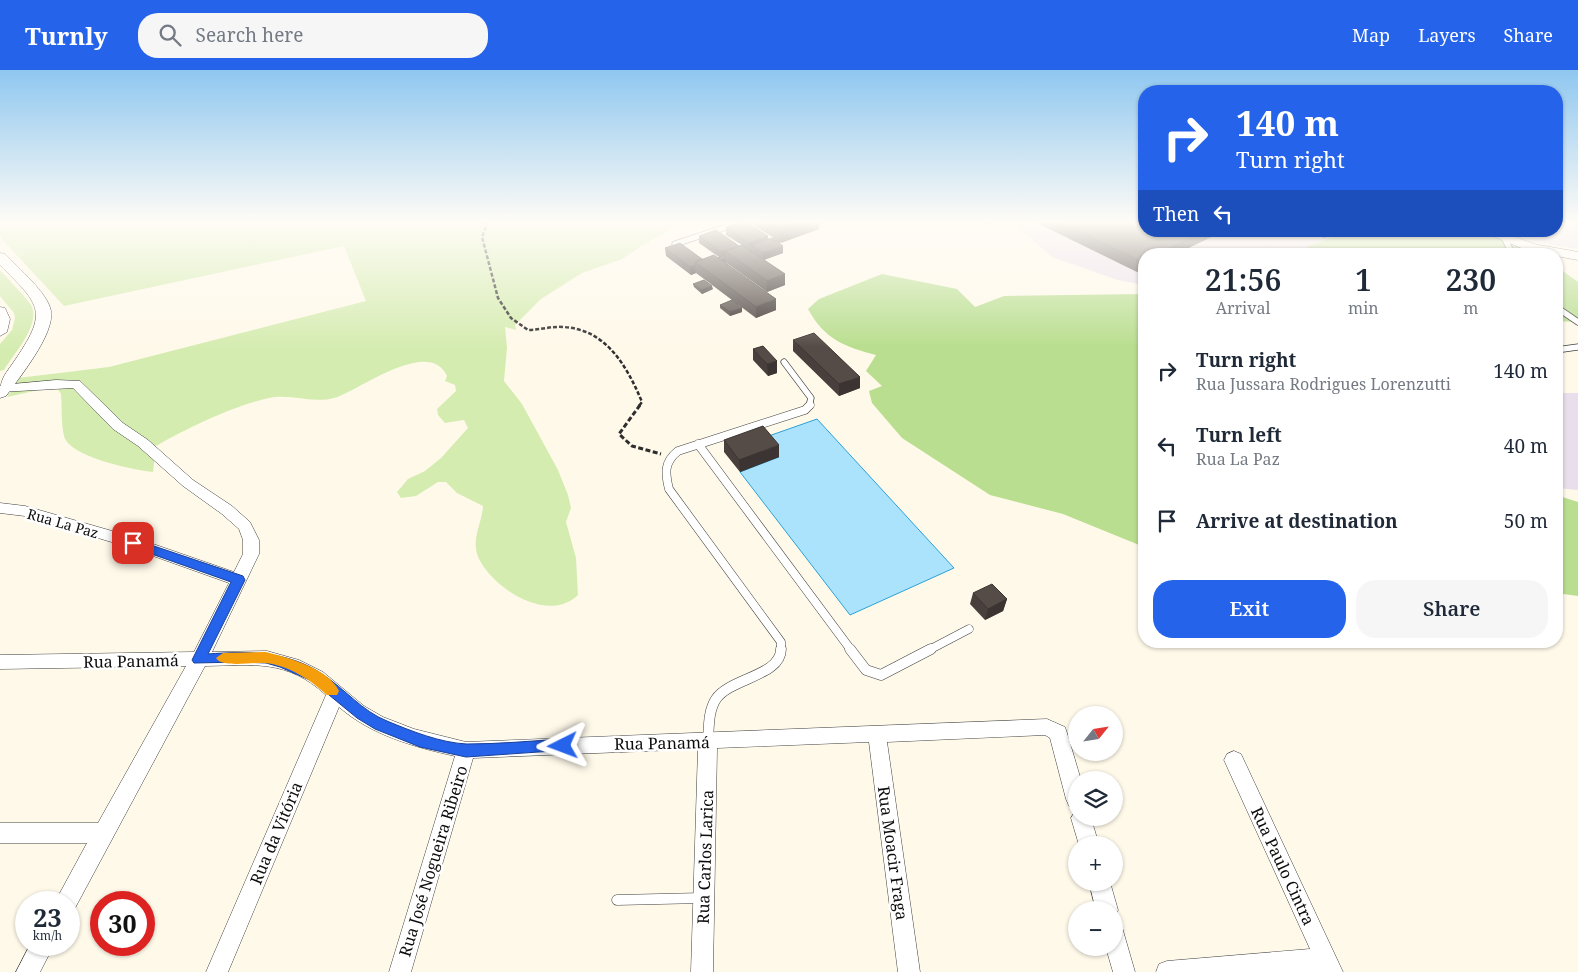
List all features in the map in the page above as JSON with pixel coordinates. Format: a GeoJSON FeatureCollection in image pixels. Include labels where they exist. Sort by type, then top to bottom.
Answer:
{"type":"FeatureCollection","features":[{"type":"Feature","properties":{"kind":"street"},"geometry":{"type":"LineString","coordinates":[[1,388],[37,336],[45,317],[39,301],[5,263]]}},
{"type":"Feature","properties":{"kind":"street"},"geometry":{"type":"LineString","coordinates":[[0,311],[4,319],[0,332]]}},
{"type":"Feature","properties":{"kind":"street"},"geometry":{"type":"LineString","coordinates":[[1,388],[76,384],[118,426],[143,443],[188,483],[227,510],[245,526],[251,540],[251,554],[199,660],[72,891]]}},
{"type":"Feature","properties":{"kind":"street","name":"Rua La Paz"},"geometry":{"type":"LineString","coordinates":[[0,508],[25,511],[133,543],[239,580]]}},
{"type":"Feature","properties":{"kind":"street","name":"Rua Panamá"},"geometry":{"type":"LineString","coordinates":[[0,662],[266,658],[298,668],[317,677],[362,714],[380,725],[420,740],[466,750],[708,742],[1047,727],[1058,734],[1068,771]]}},
{"type":"Feature","properties":{"kind":"street","name":"Rua da Vitória"},"geometry":{"type":"LineString","coordinates":[[217,972],[336,694]]}},
{"type":"Feature","properties":{"kind":"street","name":"Rua Moacir Fraga"},"geometry":{"type":"LineString","coordinates":[[877,734],[909,972]]}},
{"type":"Feature","properties":{"kind":"street","name":"Rua Carlos Larica"},"geometry":{"type":"LineString","coordinates":[[702,972],[708,742]]}},
{"type":"Feature","properties":{"kind":"street","name":"Rua José Nogueira Ribeiro"},"geometry":{"type":"LineString","coordinates":[[400,972],[466,750]]}},
{"type":"Feature","properties":{"kind":"street","name":"Rua Paulo Cintra"},"geometry":{"type":"LineString","coordinates":[[1234,760],[1329,966]]}},
{"type":"Feature","properties":{"kind":"street"},"geometry":{"type":"LineString","coordinates":[[0,833],[105,833]]}},
{"type":"Feature","properties":{"kind":"street"},"geometry":{"type":"LineString","coordinates":[[28,972],[36,956]]}},
{"type":"Feature","properties":{"kind":"street"},"geometry":{"type":"LineString","coordinates":[[1120,956],[1124,972]]}},
{"type":"Feature","properties":{"kind":"street"},"geometry":{"type":"LineString","coordinates":[[1167,972],[1329,966]]}},
{"type":"Feature","properties":{"kind":"lane"},"geometry":{"type":"LineString","coordinates":[[1563,312],[1578,322]]}},
{"type":"Feature","properties":{"kind":"lane"},"geometry":{"type":"LineString","coordinates":[[1563,349],[1578,346]]}},
{"type":"Feature","properties":{"kind":"lane"},"geometry":{"type":"LineString","coordinates":[[708,742],[710,719],[716,699],[726,688],[771,667],[781,656],[783,649],[776,634],[669,489],[664,474],[665,465],[669,456],[698,444],[805,410],[811,404],[811,398],[784,362]]}},
{"type":"Feature","properties":{"kind":"lane"},"geometry":{"type":"LineString","coordinates":[[698,444],[866,670],[881,675],[969,629]]}},
{"type":"Feature","properties":{"kind":"lane"},"geometry":{"type":"LineString","coordinates":[[617,900],[704,898]]}},
{"type":"Feature","properties":{"kind":"path"},"geometry":{"type":"LineString","coordinates":[[489,263],[498,298],[511,318],[528,330],[562,327],[580,330],[597,336],[612,348],[630,372],[642,402],[619,434],[632,446],[669,456]]}},
{"type":"Feature","properties":{"kind":"shaded area"},"geometry":{"type":"Polygon","coordinates":[[[1069,263],[1138,263],[1138,284],[1118,280],[1069,263]]]}},
{"type":"Feature","properties":{"kind":"shaded area"},"geometry":{"type":"Polygon","coordinates":[[[1563,393],[1578,393],[1578,490],[1563,489],[1563,393]]]}},
{"type":"Feature","properties":{"kind":"green space"},"geometry":{"type":"Polygon","coordinates":[[[24,263],[264,263],[64,306],[24,263]]]}},
{"type":"Feature","properties":{"kind":"green space"},"geometry":{"type":"Polygon","coordinates":[[[351,263],[610,263],[582,273],[541,299],[515,325],[516,330],[505,327],[507,348],[504,381],[522,404],[558,470],[568,495],[571,508],[566,522],[576,558],[578,595],[566,603],[552,606],[537,604],[509,591],[497,581],[486,570],[477,552],[476,539],[483,506],[457,493],[446,482],[438,482],[416,496],[401,498],[397,492],[408,479],[425,471],[441,458],[468,428],[464,420],[445,423],[438,415],[437,409],[456,391],[455,385],[445,381],[447,376],[438,365],[425,362],[409,364],[392,370],[345,394],[326,400],[277,397],[241,406],[196,425],[156,446],[153,472],[103,461],[77,450],[68,443],[64,436],[61,394],[57,388],[52,387],[7,397],[18,378],[109,367],[366,301],[351,263]]]}},
{"type":"Feature","properties":{"kind":"green space"},"geometry":{"type":"Polygon","coordinates":[[[0,270],[31,305],[33,321],[25,339],[4,370],[0,371],[0,344],[12,330],[15,318],[14,313],[0,296],[0,270]]]}},
{"type":"Feature","properties":{"kind":"green space"},"geometry":{"type":"Polygon","coordinates":[[[1563,271],[1578,282],[1578,322],[1563,321],[1563,271]]]}},
{"type":"Feature","properties":{"kind":"green space"},"geometry":{"type":"Polygon","coordinates":[[[882,274],[957,289],[975,307],[1004,296],[1138,294],[1138,545],[1063,514],[990,495],[902,438],[872,403],[869,391],[882,386],[866,371],[876,355],[845,345],[828,335],[808,309],[819,299],[882,274]]]}},
{"type":"Feature","properties":{"kind":"green space"},"geometry":{"type":"Polygon","coordinates":[[[1563,497],[1578,502],[1578,596],[1563,594],[1563,497]]]}},
{"type":"Feature","properties":{"kind":"water"},"geometry":{"type":"Polygon","coordinates":[[[817,419],[954,568],[850,615],[740,472],[779,457],[763,438],[817,419]]]}},
{"type":"Feature","properties":{"kind":"building"},"geometry":{"type":"Polygon","coordinates":[[[685,263],[695,263],[695,265],[690,267],[685,263]]]}},
{"type":"Feature","properties":{"kind":"building"},"geometry":{"type":"Polygon","coordinates":[[[696,263],[725,263],[776,299],[756,307],[696,263]]]}},
{"type":"Feature","properties":{"kind":"building"},"geometry":{"type":"Polygon","coordinates":[[[742,263],[769,263],[785,274],[767,281],[742,263]]]}},
{"type":"Feature","properties":{"kind":"building"},"geometry":{"type":"Polygon","coordinates":[[[704,280],[712,286],[701,290],[693,284],[704,280]]]}},
{"type":"Feature","properties":{"kind":"building"},"geometry":{"type":"Polygon","coordinates":[[[732,300],[742,308],[730,312],[720,305],[732,300]]]}},
{"type":"Feature","properties":{"kind":"building"},"geometry":{"type":"Polygon","coordinates":[[[814,333],[860,377],[839,384],[793,340],[814,333]]]}},
{"type":"Feature","properties":{"kind":"building"},"geometry":{"type":"Polygon","coordinates":[[[763,346],[777,361],[767,364],[753,349],[763,346]]]}},
{"type":"Feature","properties":{"kind":"building"},"geometry":{"type":"Polygon","coordinates":[[[763,426],[779,445],[739,460],[724,440],[763,426]]]}},
{"type":"Feature","properties":{"kind":"building"},"geometry":{"type":"Polygon","coordinates":[[[992,584],[1007,599],[988,609],[973,593],[992,584]]]}},
{"type":"Feature","properties":{"kind":"slow traffic"},"geometry":{"type":"LineString","coordinates":[[223,658],[266,658],[283,662],[317,677],[332,691]]}},
{"type":"Feature","properties":{"kind":"route"},"geometry":{"type":"LineString","coordinates":[[133,543],[239,580],[199,660],[242,657],[266,658],[283,662],[317,677],[362,714],[380,725],[420,740],[466,750],[563,746]]}}]}
